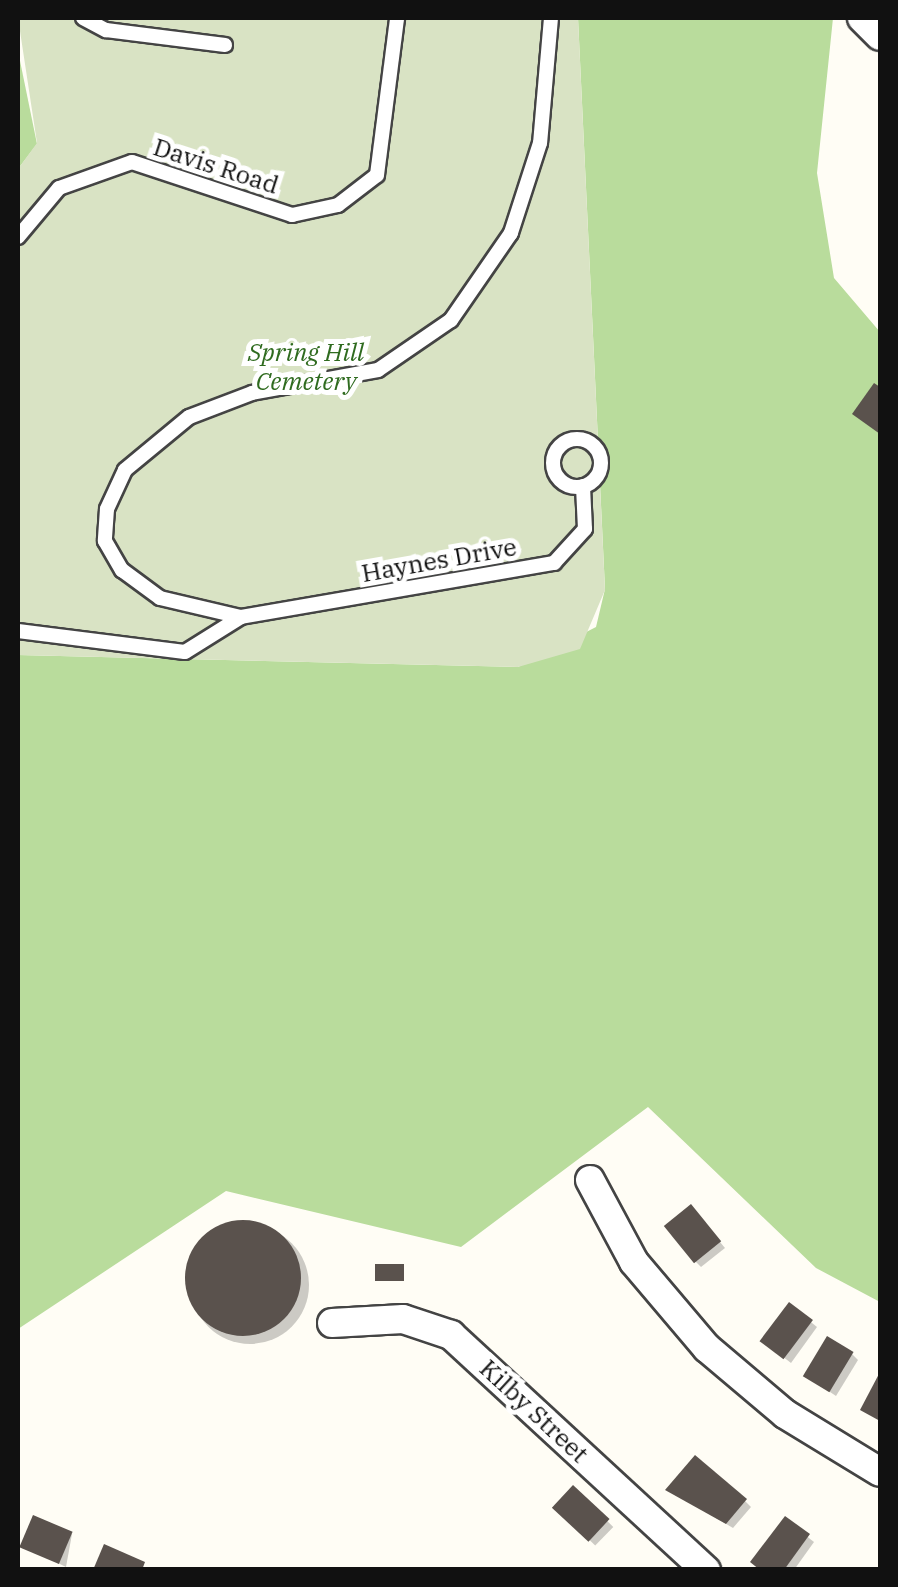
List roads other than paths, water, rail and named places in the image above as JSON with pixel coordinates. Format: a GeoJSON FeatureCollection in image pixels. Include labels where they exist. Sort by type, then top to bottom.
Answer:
{"type":"FeatureCollection","features":[{"type":"Feature","properties":{"kind":"street"},"geometry":{"type":"LineString","coordinates":[[862,18],[880,36]]}},
{"type":"Feature","properties":{"kind":"street"},"geometry":{"type":"LineString","coordinates":[[590,1180],[634,1262],[708,1348],[785,1414],[880,1472]]}},
{"type":"Feature","properties":{"kind":"street","name":"Kilby Street"},"geometry":{"type":"LineString","coordinates":[[332,1322],[403,1319],[451,1335],[706,1570]]}},
{"type":"Feature","properties":{"kind":"lane"},"geometry":{"type":"LineString","coordinates":[[83,18],[106,30],[224,45]]}},
{"type":"Feature","properties":{"kind":"lane","name":"Davis Road"},"geometry":{"type":"LineString","coordinates":[[18,236],[58,188],[132,162],[292,214],[338,205],[377,175],[397,18]]}},
{"type":"Feature","properties":{"kind":"lane"},"geometry":{"type":"LineString","coordinates":[[241,617],[160,598],[122,570],[105,542],[107,509],[124,470],[189,416],[252,393],[378,370],[451,320],[511,232],[540,143],[551,18]]}},
{"type":"Feature","properties":{"kind":"lane","name":"Haynes Drive"},"geometry":{"type":"LineString","coordinates":[[241,617],[554,563],[585,529],[582,486]]}},
{"type":"Feature","properties":{"kind":"lane"},"geometry":{"type":"LineString","coordinates":[[18,631],[45,641],[185,652],[241,617]]}},
{"type":"Feature","properties":{"kind":"park label","name":"Spring Hill Cemetery"},"geometry":{"type":"Point","coordinates":[306,368]}}]}
